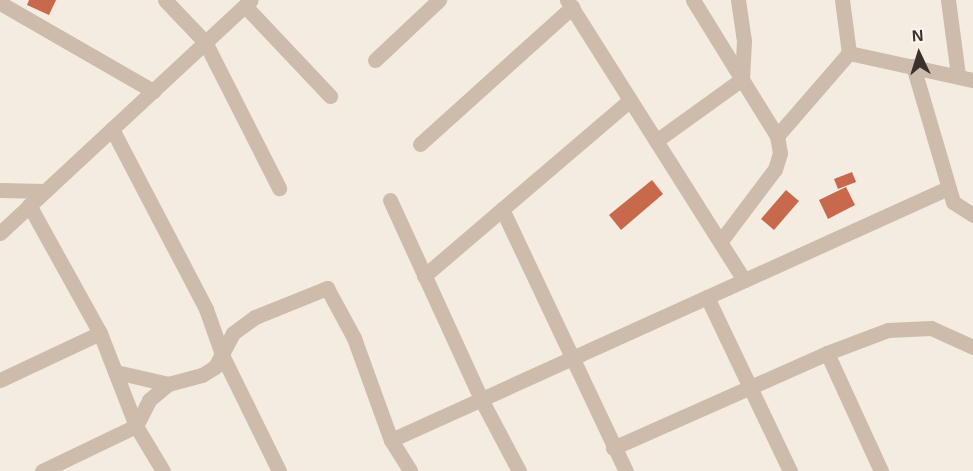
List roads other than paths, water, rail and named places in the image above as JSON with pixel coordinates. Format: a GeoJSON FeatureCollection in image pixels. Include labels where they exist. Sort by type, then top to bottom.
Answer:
{"type":"FeatureCollection","features":[{"type":"Feature","properties":{"kind":"street"},"geometry":{"type":"LineString","coordinates":[[165,0],[205,42],[279,188]]}},
{"type":"Feature","properties":{"kind":"street"},"geometry":{"type":"LineString","coordinates":[[375,60],[439,0]]}},
{"type":"Feature","properties":{"kind":"street"},"geometry":{"type":"LineString","coordinates":[[693,0],[777,136],[780,153],[775,169],[720,242]]}},
{"type":"Feature","properties":{"kind":"street"},"geometry":{"type":"LineString","coordinates":[[738,0],[744,41],[742,79]]}},
{"type":"Feature","properties":{"kind":"street"},"geometry":{"type":"LineString","coordinates":[[777,136],[849,52],[842,0]]}},
{"type":"Feature","properties":{"kind":"street"},"geometry":{"type":"LineString","coordinates":[[948,0],[958,75]]}},
{"type":"Feature","properties":{"kind":"street"},"geometry":{"type":"LineString","coordinates":[[0,3],[153,91]]}},
{"type":"Feature","properties":{"kind":"street"},"geometry":{"type":"LineString","coordinates":[[0,233],[248,3],[330,96]]}},
{"type":"Feature","properties":{"kind":"street"},"geometry":{"type":"LineString","coordinates":[[420,144],[569,4],[744,280]]}},
{"type":"Feature","properties":{"kind":"street"},"geometry":{"type":"LineString","coordinates":[[849,52],[973,80]]}},
{"type":"Feature","properties":{"kind":"street"},"geometry":{"type":"LineString","coordinates":[[913,66],[953,202],[973,215]]}},
{"type":"Feature","properties":{"kind":"street"},"geometry":{"type":"LineString","coordinates":[[656,141],[742,79]]}},
{"type":"Feature","properties":{"kind":"street"},"geometry":{"type":"LineString","coordinates":[[424,276],[630,100]]}},
{"type":"Feature","properties":{"kind":"street"},"geometry":{"type":"LineString","coordinates":[[112,129],[206,309],[223,357],[279,471]]}},
{"type":"Feature","properties":{"kind":"street"},"geometry":{"type":"LineString","coordinates":[[391,440],[482,401],[948,188]]}},
{"type":"Feature","properties":{"kind":"street"},"geometry":{"type":"LineString","coordinates":[[0,190],[45,191]]}},
{"type":"Feature","properties":{"kind":"street"},"geometry":{"type":"LineString","coordinates":[[390,200],[482,401],[519,471]]}},
{"type":"Feature","properties":{"kind":"street"},"geometry":{"type":"LineString","coordinates":[[29,205],[100,333],[136,426],[163,471]]}},
{"type":"Feature","properties":{"kind":"street"},"geometry":{"type":"LineString","coordinates":[[502,209],[613,448],[625,469],[609,471]]}},
{"type":"Feature","properties":{"kind":"street"},"geometry":{"type":"LineString","coordinates":[[42,471],[136,426],[149,400],[168,384],[202,375],[223,357],[233,333],[255,317],[327,288],[354,338],[391,440],[410,471]]}},
{"type":"Feature","properties":{"kind":"street"},"geometry":{"type":"LineString","coordinates":[[707,297],[790,471]]}},
{"type":"Feature","properties":{"kind":"street"},"geometry":{"type":"LineString","coordinates":[[613,448],[749,386],[888,330],[931,328],[973,347]]}},
{"type":"Feature","properties":{"kind":"street"},"geometry":{"type":"LineString","coordinates":[[0,380],[100,333]]}},
{"type":"Feature","properties":{"kind":"street"},"geometry":{"type":"LineString","coordinates":[[827,353],[881,471]]}},
{"type":"Feature","properties":{"kind":"street"},"geometry":{"type":"LineString","coordinates":[[116,372],[168,384]]}}]}
